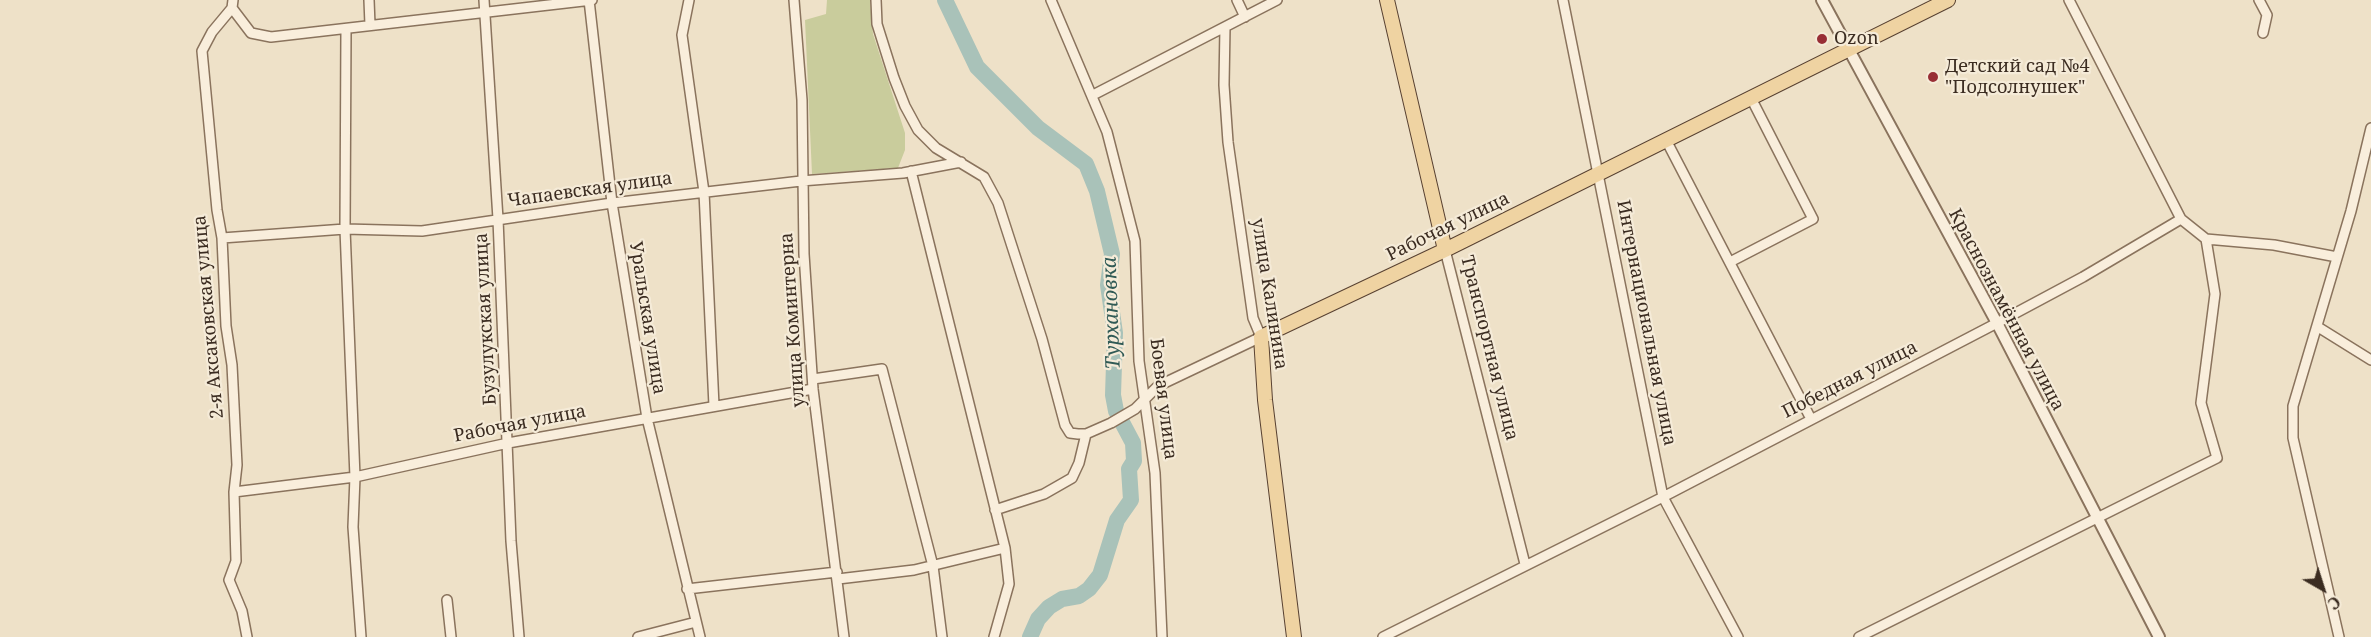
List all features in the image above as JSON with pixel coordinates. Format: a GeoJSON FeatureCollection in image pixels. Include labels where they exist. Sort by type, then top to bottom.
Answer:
{"type":"FeatureCollection","features":[{"type":"Feature","properties":{"kind":"main road","name":"Транспортная улица"},"geometry":{"type":"LineString","coordinates":[[1387,0],[1445,250]]}},
{"type":"Feature","properties":{"kind":"main road","name":"Рабочая улица"},"geometry":{"type":"LineString","coordinates":[[1261,337],[1445,250],[1948,0]]}},
{"type":"Feature","properties":{"kind":"main road","name":"улица Калинина"},"geometry":{"type":"LineString","coordinates":[[1261,337],[1265,400],[1294,637]]}},
{"type":"Feature","properties":{"kind":"street"},"geometry":{"type":"LineString","coordinates":[[369,0],[370,26]]}},
{"type":"Feature","properties":{"kind":"street","name":"Бузулукская улица"},"geometry":{"type":"LineString","coordinates":[[484,0],[498,219],[511,541],[519,637]]}},
{"type":"Feature","properties":{"kind":"street"},"geometry":{"type":"LineString","coordinates":[[232,4],[251,33],[292,36],[590,0]]}},
{"type":"Feature","properties":{"kind":"street","name":"Уральская улица"},"geometry":{"type":"LineString","coordinates":[[590,0],[612,203],[647,418],[700,637]]}},
{"type":"Feature","properties":{"kind":"street"},"geometry":{"type":"LineString","coordinates":[[689,0],[682,35],[704,192],[714,406]]}},
{"type":"Feature","properties":{"kind":"street","name":"улица Коминтерна"},"geometry":{"type":"LineString","coordinates":[[794,0],[802,100],[801,181],[813,390],[844,637]]}},
{"type":"Feature","properties":{"kind":"street"},"geometry":{"type":"LineString","coordinates":[[876,0],[877,24],[905,106],[918,130],[936,148],[984,177],[998,203],[1038,328],[1065,425],[1070,433],[1086,434],[1079,463],[1072,478],[1044,495],[995,510]]}},
{"type":"Feature","properties":{"kind":"street","name":"Боевая улица"},"geometry":{"type":"LineString","coordinates":[[1051,0],[1093,95],[1116,163],[1135,242],[1139,361],[1155,474],[1162,637]]}},
{"type":"Feature","properties":{"kind":"street"},"geometry":{"type":"LineString","coordinates":[[1237,0],[1245,17]]}},
{"type":"Feature","properties":{"kind":"street"},"geometry":{"type":"LineString","coordinates":[[1093,95],[1277,0]]}},
{"type":"Feature","properties":{"kind":"street","name":"Интернациональная улица"},"geometry":{"type":"LineString","coordinates":[[1563,0],[1600,173],[1663,497],[1738,637]]}},
{"type":"Feature","properties":{"kind":"street","name":"Краснознамённая улица"},"geometry":{"type":"LineString","coordinates":[[1822,0],[1847,51],[1997,323],[2159,637]]}},
{"type":"Feature","properties":{"kind":"street"},"geometry":{"type":"LineString","coordinates":[[2069,0],[2181,219],[2206,239],[2274,245],[2337,257]]}},
{"type":"Feature","properties":{"kind":"street"},"geometry":{"type":"LineString","coordinates":[[2259,0],[2268,15],[2263,33]]}},
{"type":"Feature","properties":{"kind":"street","name":"2-я Аксаковская улица"},"geometry":{"type":"LineString","coordinates":[[232,4],[202,51],[217,210],[222,238],[226,326],[234,388],[237,465],[234,492],[236,561],[229,580],[242,611],[247,637]]}},
{"type":"Feature","properties":{"kind":"street","name":"улица Калинина"},"geometry":{"type":"LineString","coordinates":[[1225,27],[1224,85],[1228,142],[1253,318],[1261,337]]}},
{"type":"Feature","properties":{"kind":"street"},"geometry":{"type":"LineString","coordinates":[[346,29],[345,229],[355,477],[353,527],[361,637]]}},
{"type":"Feature","properties":{"kind":"street"},"geometry":{"type":"LineString","coordinates":[[1730,262],[1814,219],[1751,98]]}},
{"type":"Feature","properties":{"kind":"street"},"geometry":{"type":"LineString","coordinates":[[2339,637],[2293,438],[2293,406],[2296,387],[2318,327],[2351,211],[2371,128]]}},
{"type":"Feature","properties":{"kind":"street"},"geometry":{"type":"LineString","coordinates":[[1666,140],[1811,419]]}},
{"type":"Feature","properties":{"kind":"street","name":"Чапаевская улица"},"geometry":{"type":"LineString","coordinates":[[222,238],[345,229],[422,231],[612,203],[911,171],[961,162]]}},
{"type":"Feature","properties":{"kind":"street"},"geometry":{"type":"LineString","coordinates":[[911,171],[1005,548],[1009,584],[994,637]]}},
{"type":"Feature","properties":{"kind":"street","name":"Победная улица"},"geometry":{"type":"LineString","coordinates":[[1383,637],[1663,497],[1997,323],[2083,277],[2181,219]]}},
{"type":"Feature","properties":{"kind":"street"},"geometry":{"type":"LineString","coordinates":[[1859,637],[2217,458],[2201,403],[2215,294],[2206,239]]}},
{"type":"Feature","properties":{"kind":"street","name":"Транспортная улица"},"geometry":{"type":"LineString","coordinates":[[1445,250],[1525,564]]}},
{"type":"Feature","properties":{"kind":"street"},"geometry":{"type":"LineString","coordinates":[[2318,327],[2371,360]]}},
{"type":"Feature","properties":{"kind":"street","name":"Рабочая улица"},"geometry":{"type":"LineString","coordinates":[[1086,434],[1111,423],[1143,401],[1158,386],[1261,337]]}},
{"type":"Feature","properties":{"kind":"street"},"geometry":{"type":"LineString","coordinates":[[813,379],[882,369],[933,566],[942,637]]}},
{"type":"Feature","properties":{"kind":"street","name":"Рабочая улица"},"geometry":{"type":"LineString","coordinates":[[234,492],[355,477],[508,443],[813,390]]}},
{"type":"Feature","properties":{"kind":"street"},"geometry":{"type":"LineString","coordinates":[[687,589],[933,566],[1005,548]]}},
{"type":"Feature","properties":{"kind":"street"},"geometry":{"type":"LineString","coordinates":[[447,600],[451,637]]}},
{"type":"Feature","properties":{"kind":"street"},"geometry":{"type":"LineString","coordinates":[[638,637],[696,622]]}},
{"type":"Feature","properties":{"kind":"green space"},"geometry":{"type":"Polygon","coordinates":[[[827,0],[870,0],[873,34],[905,133],[905,150],[898,168],[812,174],[805,20],[826,14],[827,0]]]}},
{"type":"Feature","properties":{"kind":"waterway","name":"Турхановка"},"geometry":{"type":"LineString","coordinates":[[945,0],[977,67],[1038,128],[1086,164],[1097,191],[1112,254],[1108,285],[1115,333],[1113,395],[1116,411],[1133,443],[1134,461],[1129,469],[1131,500],[1117,520],[1100,575],[1089,589],[1079,596],[1062,599],[1049,607],[1038,619],[1030,637]]}},
{"type":"Feature","properties":{"kind":"place","name":"Ozon"},"geometry":{"type":"Point","coordinates":[1822,39]}},
{"type":"Feature","properties":{"kind":"place","name":"Детский сад №4 \"Подсолнушек\""},"geometry":{"type":"Point","coordinates":[1933,77]}}]}
